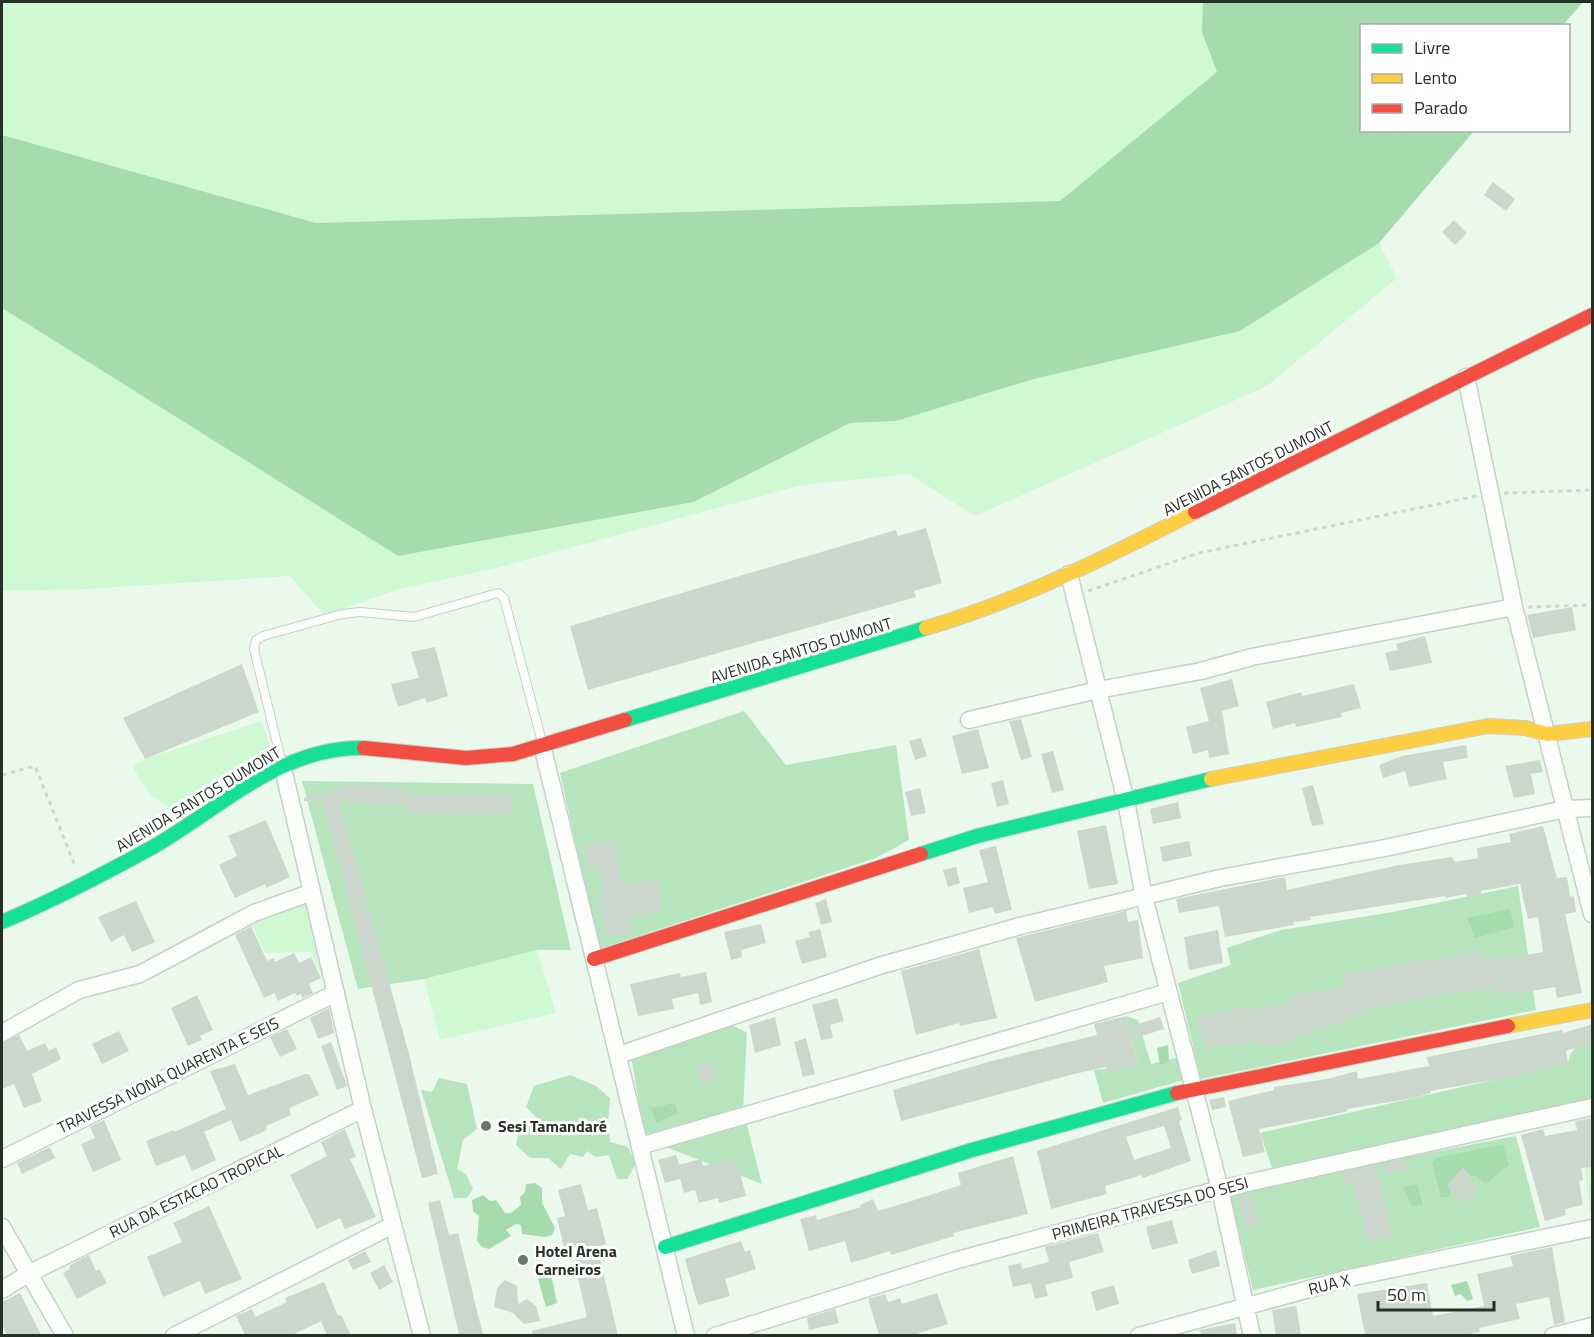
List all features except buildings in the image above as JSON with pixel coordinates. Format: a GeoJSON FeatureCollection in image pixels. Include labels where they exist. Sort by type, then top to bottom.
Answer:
{"type":"FeatureCollection","features":[{"type":"Feature","properties":{"kind":"street","name":"AVENIDA SANTOS DUMONT"},"geometry":{"type":"LineString","coordinates":[[2,922],[154,846],[282,764],[318,754],[361,748],[466,758],[513,754],[953,620],[1069,574],[1173,525],[1303,457],[1593,315]]}},
{"type":"Feature","properties":{"kind":"street"},"geometry":{"type":"LineString","coordinates":[[1466,377],[1514,607],[1592,908]]}},
{"type":"Feature","properties":{"kind":"street"},"geometry":{"type":"LineString","coordinates":[[1069,574],[1126,801],[1144,897],[1220,1189],[1252,1335]]}},
{"type":"Feature","properties":{"kind":"street"},"geometry":{"type":"LineString","coordinates":[[969,720],[1252,657],[1514,607]]}},
{"type":"Feature","properties":{"kind":"street"},"geometry":{"type":"LineString","coordinates":[[594,959],[977,836],[1248,770],[1488,726],[1525,728],[1547,734],[1593,729]]}},
{"type":"Feature","properties":{"kind":"street"},"geometry":{"type":"LineString","coordinates":[[543,745],[686,1335]]}},
{"type":"Feature","properties":{"kind":"street"},"geometry":{"type":"LineString","coordinates":[[282,764],[363,1108],[422,1335]]}},
{"type":"Feature","properties":{"kind":"street"},"geometry":{"type":"LineString","coordinates":[[619,1055],[879,966],[1020,926],[1220,878],[1385,848],[1565,809],[1593,808]]}},
{"type":"Feature","properties":{"kind":"street"},"geometry":{"type":"LineString","coordinates":[[2,1033],[79,990],[140,975],[254,913],[312,892]]}},
{"type":"Feature","properties":{"kind":"street"},"geometry":{"type":"LineString","coordinates":[[640,1146],[1168,992]]}},
{"type":"Feature","properties":{"kind":"street","name":"TRAVESSA NONA QUARENTA E SEIS"},"geometry":{"type":"LineString","coordinates":[[2,1158],[336,993]]}},
{"type":"Feature","properties":{"kind":"street"},"geometry":{"type":"LineString","coordinates":[[665,1247],[972,1150],[1194,1088],[1593,1010]]}},
{"type":"Feature","properties":{"kind":"street","name":"PRIMEIRA TRAVESSA DO SESI"},"geometry":{"type":"LineString","coordinates":[[715,1335],[954,1261],[1220,1189],[1593,1107]]}},
{"type":"Feature","properties":{"kind":"street","name":"RUA DA ESTACAO TROPICAL"},"geometry":{"type":"LineString","coordinates":[[2,1290],[28,1274],[363,1108]]}},
{"type":"Feature","properties":{"kind":"street"},"geometry":{"type":"LineString","coordinates":[[174,1335],[393,1225]]}},
{"type":"Feature","properties":{"kind":"street"},"geometry":{"type":"LineString","coordinates":[[2,1227],[65,1335]]}},
{"type":"Feature","properties":{"kind":"street","name":"RUA X"},"geometry":{"type":"LineString","coordinates":[[1139,1335],[1349,1278],[1593,1228]]}},
{"type":"Feature","properties":{"kind":"street"},"geometry":{"type":"LineString","coordinates":[[1553,1335],[1593,1326]]}},
{"type":"Feature","properties":{"kind":"lane"},"geometry":{"type":"LineString","coordinates":[[282,764],[254,649],[256,640],[263,636],[342,614],[360,612],[414,616],[498,593],[504,598],[543,745]]}},
{"type":"Feature","properties":{"kind":"path"},"geometry":{"type":"LineString","coordinates":[[1074,596],[1199,553],[1490,493],[1593,490]]}},
{"type":"Feature","properties":{"kind":"path"},"geometry":{"type":"LineString","coordinates":[[1514,607],[1593,604]]}},
{"type":"Feature","properties":{"kind":"path"},"geometry":{"type":"LineString","coordinates":[[2,775],[35,766],[82,884]]}},
{"type":"Feature","properties":{"kind":"shaded area"},"geometry":{"type":"Polygon","coordinates":[[[2,2],[1304,2],[1061,201],[316,223],[2,135],[2,2]]]}},
{"type":"Feature","properties":{"kind":"shaded area"},"geometry":{"type":"Polygon","coordinates":[[[1203,2],[1583,2],[1564,24],[1360,24],[1360,132],[1473,132],[1379,243],[1240,331],[1034,379],[896,421],[850,423],[694,502],[398,556],[2,308],[2,135],[316,223],[1060,201],[1217,72],[1202,32],[1203,2]]]}},
{"type":"Feature","properties":{"kind":"shaded area"},"geometry":{"type":"Polygon","coordinates":[[[1379,243],[1397,278],[1267,386],[975,516],[909,474],[802,485],[496,568],[400,589],[324,615],[290,576],[85,589],[2,591],[2,308],[398,556],[694,502],[850,423],[896,421],[1034,379],[1240,331],[1379,243]]]}},
{"type":"Feature","properties":{"kind":"shaded area"},"geometry":{"type":"Polygon","coordinates":[[[744,711],[786,765],[896,745],[909,840],[876,858],[599,949],[560,773],[744,711]]]}},
{"type":"Feature","properties":{"kind":"shaded area"},"geometry":{"type":"Polygon","coordinates":[[[261,721],[270,745],[262,758],[226,784],[197,791],[174,811],[149,794],[132,766],[145,759],[261,721]]]}},
{"type":"Feature","properties":{"kind":"shaded area"},"geometry":{"type":"Polygon","coordinates":[[[302,781],[533,784],[571,950],[537,950],[424,979],[358,989],[302,781]]]}},
{"type":"Feature","properties":{"kind":"shaded area"},"geometry":{"type":"Polygon","coordinates":[[[1518,886],[1536,1010],[1201,1079],[1178,983],[1231,965],[1227,948],[1281,930],[1393,912],[1518,886]]]}},
{"type":"Feature","properties":{"kind":"shaded area"},"geometry":{"type":"Polygon","coordinates":[[[309,902],[328,976],[322,976],[311,952],[265,953],[251,923],[276,908],[309,902]]]}},
{"type":"Feature","properties":{"kind":"shaded area"},"geometry":{"type":"Polygon","coordinates":[[[1510,909],[1514,927],[1475,938],[1467,918],[1510,909]]]}},
{"type":"Feature","properties":{"kind":"shaded area"},"geometry":{"type":"Polygon","coordinates":[[[537,950],[556,1013],[440,1040],[424,979],[537,950]]]}},
{"type":"Feature","properties":{"kind":"shaded area"},"geometry":{"type":"Polygon","coordinates":[[[1126,1016],[1138,1020],[1151,1064],[1180,1057],[1183,1080],[1103,1103],[1094,1070],[1139,1065],[1126,1016]]]}},
{"type":"Feature","properties":{"kind":"shaded area"},"geometry":{"type":"Polygon","coordinates":[[[730,1024],[747,1033],[743,1110],[762,1184],[645,1139],[631,1056],[730,1024]]]}},
{"type":"Feature","properties":{"kind":"shaded area"},"geometry":{"type":"Polygon","coordinates":[[[1592,1029],[1592,1101],[1272,1168],[1260,1133],[1568,1063],[1571,1053],[1592,1029]]]}},
{"type":"Feature","properties":{"kind":"shaded area"},"geometry":{"type":"Polygon","coordinates":[[[1168,1045],[1169,1062],[1160,1065],[1157,1048],[1168,1045]]]}},
{"type":"Feature","properties":{"kind":"shaded area"},"geometry":{"type":"Polygon","coordinates":[[[570,1075],[596,1086],[610,1098],[608,1123],[610,1142],[628,1147],[636,1164],[627,1179],[617,1179],[609,1155],[596,1157],[587,1151],[583,1157],[570,1154],[561,1169],[548,1158],[530,1158],[516,1145],[519,1131],[537,1118],[526,1107],[534,1086],[570,1075]]]}},
{"type":"Feature","properties":{"kind":"shaded area"},"geometry":{"type":"Polygon","coordinates":[[[439,1078],[467,1084],[477,1129],[463,1140],[457,1169],[466,1174],[473,1189],[467,1198],[454,1198],[421,1090],[432,1092],[439,1078]]]}},
{"type":"Feature","properties":{"kind":"shaded area"},"geometry":{"type":"Polygon","coordinates":[[[675,1103],[678,1113],[656,1123],[651,1108],[675,1103]]]}},
{"type":"Feature","properties":{"kind":"shaded area"},"geometry":{"type":"Polygon","coordinates":[[[1516,1136],[1540,1227],[1253,1290],[1229,1191],[1516,1136]]]}},
{"type":"Feature","properties":{"kind":"shaded area"},"geometry":{"type":"Polygon","coordinates":[[[1503,1144],[1509,1165],[1486,1184],[1475,1175],[1471,1176],[1463,1168],[1447,1185],[1451,1193],[1448,1197],[1441,1197],[1432,1162],[1437,1158],[1503,1144]]]}},
{"type":"Feature","properties":{"kind":"shaded area"},"geometry":{"type":"Polygon","coordinates":[[[1592,1151],[1592,1212],[1590,1213],[1583,1154],[1592,1151]]]}},
{"type":"Feature","properties":{"kind":"shaded area"},"geometry":{"type":"Polygon","coordinates":[[[535,1183],[542,1188],[542,1203],[555,1228],[552,1235],[545,1237],[522,1234],[521,1225],[516,1224],[506,1230],[511,1236],[489,1249],[482,1247],[477,1241],[479,1216],[473,1211],[472,1200],[483,1195],[490,1201],[496,1200],[505,1213],[511,1213],[521,1205],[520,1197],[525,1192],[526,1184],[535,1183]]]}},
{"type":"Feature","properties":{"kind":"shaded area"},"geometry":{"type":"Polygon","coordinates":[[[1417,1184],[1423,1205],[1412,1207],[1403,1187],[1417,1184]]]}},
{"type":"Feature","properties":{"kind":"shaded area"},"geometry":{"type":"Polygon","coordinates":[[[551,1274],[557,1303],[546,1307],[538,1279],[551,1274]]]}},
{"type":"Feature","properties":{"kind":"shaded area"},"geometry":{"type":"Polygon","coordinates":[[[1467,1281],[1473,1299],[1467,1301],[1461,1294],[1455,1296],[1451,1285],[1467,1281]]]}},
{"type":"Feature","properties":{"kind":"traffic: fast"},"geometry":{"type":"LineString","coordinates":[[625,720],[926,628]]}},
{"type":"Feature","properties":{"kind":"traffic: fast"},"geometry":{"type":"LineString","coordinates":[[2,922],[41,905],[153,847],[253,782],[279,768],[306,757],[334,750],[364,748]]}},
{"type":"Feature","properties":{"kind":"traffic: fast"},"geometry":{"type":"LineString","coordinates":[[921,854],[977,836],[1211,779]]}},
{"type":"Feature","properties":{"kind":"traffic: fast"},"geometry":{"type":"LineString","coordinates":[[665,1247],[972,1150],[1177,1093]]}},
{"type":"Feature","properties":{"kind":"traffic: slow"},"geometry":{"type":"LineString","coordinates":[[926,628],[1029,591],[1195,512]]}},
{"type":"Feature","properties":{"kind":"traffic: slow"},"geometry":{"type":"LineString","coordinates":[[1211,779],[1488,726],[1525,728],[1547,734],[1592,729]]}},
{"type":"Feature","properties":{"kind":"traffic: slow"},"geometry":{"type":"LineString","coordinates":[[1508,1026],[1592,1010]]}},
{"type":"Feature","properties":{"kind":"traffic: jam"},"geometry":{"type":"LineString","coordinates":[[1195,512],[1592,315]]}},
{"type":"Feature","properties":{"kind":"traffic: jam"},"geometry":{"type":"LineString","coordinates":[[364,748],[466,758],[513,754],[625,720]]}},
{"type":"Feature","properties":{"kind":"traffic: jam"},"geometry":{"type":"LineString","coordinates":[[594,959],[921,854]]}},
{"type":"Feature","properties":{"kind":"traffic: jam"},"geometry":{"type":"LineString","coordinates":[[1177,1093],[1508,1026]]}},
{"type":"Feature","properties":{"kind":"place","name":"Sesi Tamandaré"},"geometry":{"type":"Point","coordinates":[486,1126]}},
{"type":"Feature","properties":{"kind":"place","name":"Hotel Arena Carneiros"},"geometry":{"type":"Point","coordinates":[523,1260]}}]}
